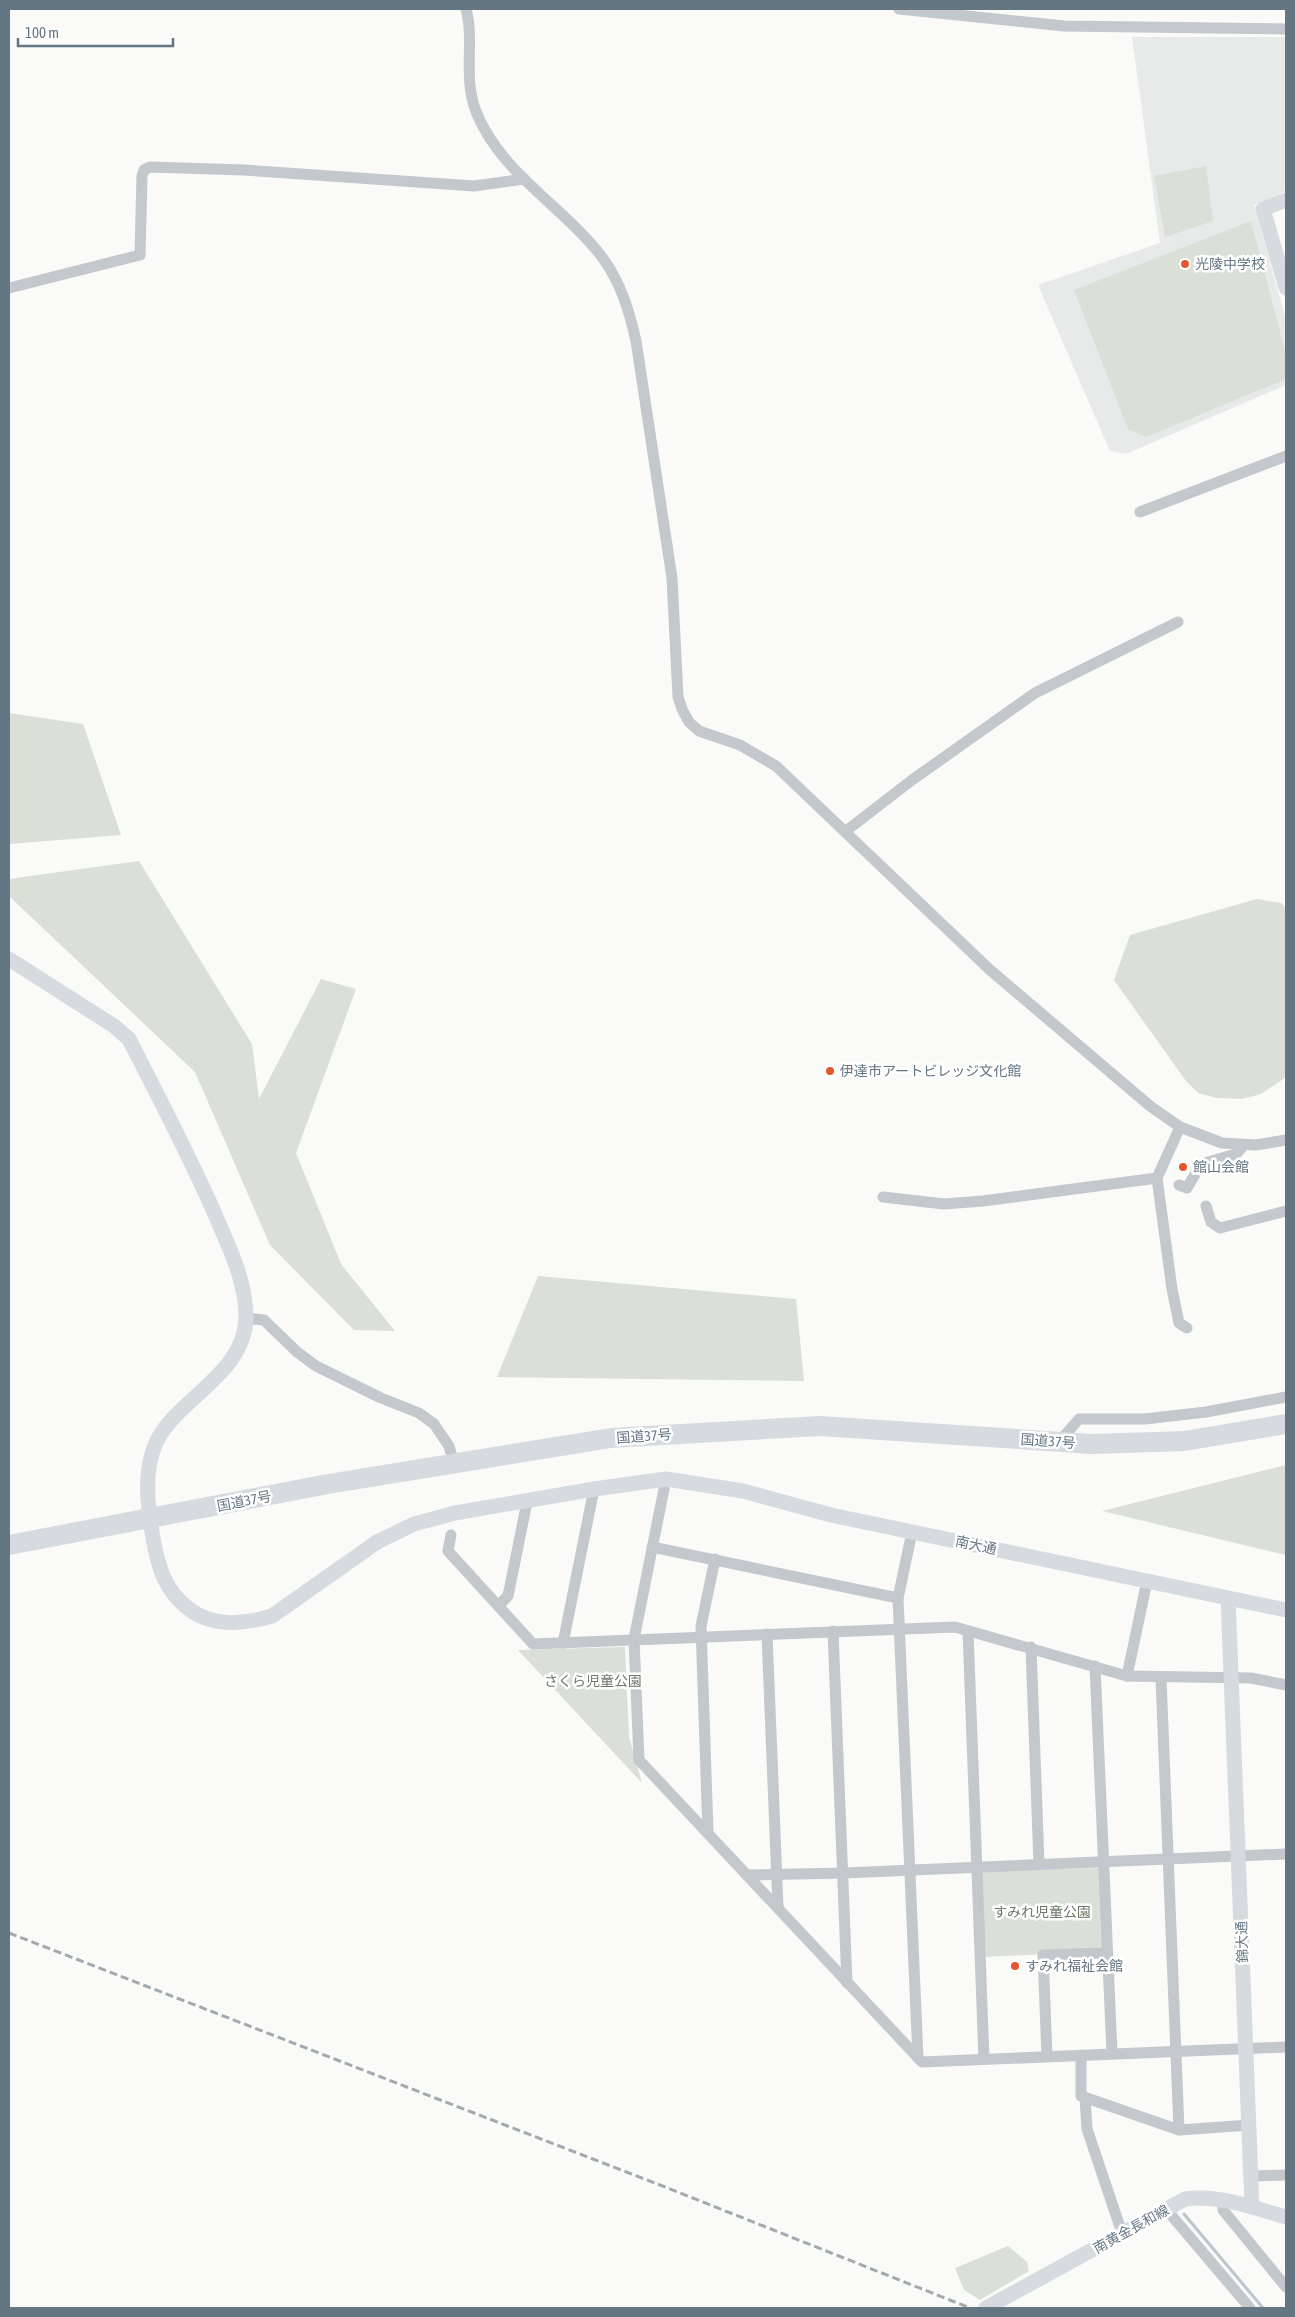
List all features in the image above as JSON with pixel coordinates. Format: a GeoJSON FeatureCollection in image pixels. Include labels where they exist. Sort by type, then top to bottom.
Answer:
{"type":"FeatureCollection","features":[{"type":"Feature","properties":{"kind":"highway","name":"国道37号"},"geometry":{"type":"LineString","coordinates":[[9,1545],[150,1520],[328,1484],[611,1438],[820,1426],[1092,1444],[1184,1440],[1286,1424]]}},
{"type":"Feature","properties":{"kind":"street"},"geometry":{"type":"LineString","coordinates":[[466,9],[470,94],[477,114],[490,139],[524,179],[601,257],[619,285],[628,307],[636,341],[672,578],[678,697],[689,722],[699,731],[740,745],[776,766],[989,969],[1150,1106],[1180,1127],[1222,1143],[1256,1145],[1286,1140]]}},
{"type":"Feature","properties":{"kind":"street"},"geometry":{"type":"LineString","coordinates":[[900,9],[1064,26],[1286,29]]}},
{"type":"Feature","properties":{"kind":"street"},"geometry":{"type":"LineString","coordinates":[[9,288],[140,255],[142,176],[144,170],[150,167],[244,170],[474,186],[524,179]]}},
{"type":"Feature","properties":{"kind":"street"},"geometry":{"type":"LineString","coordinates":[[1286,200],[1263,209],[1286,288]]}},
{"type":"Feature","properties":{"kind":"street"},"geometry":{"type":"LineString","coordinates":[[1140,512],[1286,456]]}},
{"type":"Feature","properties":{"kind":"street"},"geometry":{"type":"LineString","coordinates":[[846,831],[912,780],[1035,693],[1178,622]]}},
{"type":"Feature","properties":{"kind":"street"},"geometry":{"type":"LineString","coordinates":[[9,959],[114,1026],[128,1039],[192,1162],[239,1269],[245,1297],[246,1318],[264,1320],[297,1352],[316,1366],[381,1398],[419,1413],[434,1424],[449,1446],[454,1464]]}},
{"type":"Feature","properties":{"kind":"street"},"geometry":{"type":"LineString","coordinates":[[1180,1127],[1157,1178],[1172,1289],[1179,1323],[1187,1328]]}},
{"type":"Feature","properties":{"kind":"street"},"geometry":{"type":"LineString","coordinates":[[1179,1185],[1187,1188],[1201,1164],[1236,1154],[1244,1145]]}},
{"type":"Feature","properties":{"kind":"street"},"geometry":{"type":"LineString","coordinates":[[884,1197],[944,1204],[1157,1178]]}},
{"type":"Feature","properties":{"kind":"street"},"geometry":{"type":"LineString","coordinates":[[1206,1206],[1211,1222],[1220,1228],[1286,1210]]}},
{"type":"Feature","properties":{"kind":"street","name":"南大通"},"geometry":{"type":"LineString","coordinates":[[246,1318],[241,1338],[226,1368],[168,1424],[155,1444],[148,1483],[150,1520],[157,1557],[166,1585],[177,1601],[195,1614],[231,1624],[252,1622],[272,1616],[377,1542],[414,1524],[455,1513],[594,1489],[666,1479],[744,1491],[831,1515],[1286,1610]]}},
{"type":"Feature","properties":{"kind":"street"},"geometry":{"type":"LineString","coordinates":[[1059,1442],[1079,1418],[1145,1419],[1206,1412],[1286,1396]]}},
{"type":"Feature","properties":{"kind":"street"},"geometry":{"type":"LineString","coordinates":[[666,1479],[634,1640],[640,1760],[922,2062],[1176,2050],[1286,2047]]}},
{"type":"Feature","properties":{"kind":"street"},"geometry":{"type":"LineString","coordinates":[[562,1643],[594,1489]]}},
{"type":"Feature","properties":{"kind":"street"},"geometry":{"type":"LineString","coordinates":[[498,1606],[508,1596],[527,1502]]}},
{"type":"Feature","properties":{"kind":"street"},"geometry":{"type":"LineString","coordinates":[[912,1532],[898,1598],[918,2058]]}},
{"type":"Feature","properties":{"kind":"street"},"geometry":{"type":"LineString","coordinates":[[450,1534],[448,1551],[533,1644],[955,1627],[1031,1647],[1127,1676],[1251,1678],[1286,1685]]}},
{"type":"Feature","properties":{"kind":"street"},"geometry":{"type":"LineString","coordinates":[[652,1547],[898,1598]]}},
{"type":"Feature","properties":{"kind":"street"},"geometry":{"type":"LineString","coordinates":[[708,1832],[701,1626],[715,1559]]}},
{"type":"Feature","properties":{"kind":"street"},"geometry":{"type":"LineString","coordinates":[[1127,1676],[1147,1581]]}},
{"type":"Feature","properties":{"kind":"street","name":"錦大通"},"geometry":{"type":"LineString","coordinates":[[1228,1598],[1252,2207]]}},
{"type":"Feature","properties":{"kind":"street"},"geometry":{"type":"LineString","coordinates":[[968,1631],[984,2059]]}},
{"type":"Feature","properties":{"kind":"street"},"geometry":{"type":"LineString","coordinates":[[833,1632],[847,1983]]}},
{"type":"Feature","properties":{"kind":"street"},"geometry":{"type":"LineString","coordinates":[[767,1634],[778,1907]]}},
{"type":"Feature","properties":{"kind":"street"},"geometry":{"type":"LineString","coordinates":[[1031,1647],[1039,1864]]}},
{"type":"Feature","properties":{"kind":"street"},"geometry":{"type":"LineString","coordinates":[[1095,1666],[1112,2054]]}},
{"type":"Feature","properties":{"kind":"street"},"geometry":{"type":"LineString","coordinates":[[1161,1678],[1179,2130]]}},
{"type":"Feature","properties":{"kind":"street"},"geometry":{"type":"LineString","coordinates":[[747,1874],[844,1873],[1286,1854]]}},
{"type":"Feature","properties":{"kind":"street"},"geometry":{"type":"LineString","coordinates":[[1047,2056],[1043,1955],[1107,1953]]}},
{"type":"Feature","properties":{"kind":"street"},"geometry":{"type":"LineString","coordinates":[[1080,2055],[1081,2096],[1179,2130],[1250,2125]]}},
{"type":"Feature","properties":{"kind":"street"},"geometry":{"type":"LineString","coordinates":[[1086,2097],[1087,2129],[1122,2233]]}},
{"type":"Feature","properties":{"kind":"street"},"geometry":{"type":"LineString","coordinates":[[1252,2176],[1286,2175]]}},
{"type":"Feature","properties":{"kind":"street","name":"南黄金長和線"},"geometry":{"type":"LineString","coordinates":[[986,2308],[1185,2199],[1200,2197],[1223,2200],[1286,2217]]}},
{"type":"Feature","properties":{"kind":"street"},"geometry":{"type":"LineString","coordinates":[[1223,2200],[1223,2210],[1286,2287]]}},
{"type":"Feature","properties":{"kind":"street"},"geometry":{"type":"LineString","coordinates":[[1166,2209],[1250,2308]]}},
{"type":"Feature","properties":{"kind":"shaded area","name":"光陵中学校"},"geometry":{"type":"Polygon","coordinates":[[[1132,37],[1286,37],[1286,191],[1254,205],[1286,320],[1286,385],[1126,454],[1110,451],[1038,285],[1160,243],[1132,37]]]}},
{"type":"Feature","properties":{"kind":"green space"},"geometry":{"type":"Polygon","coordinates":[[[1206,166],[1213,221],[1165,237],[1154,176],[1206,166]]]}},
{"type":"Feature","properties":{"kind":"green space"},"geometry":{"type":"Polygon","coordinates":[[[1251,221],[1286,355],[1286,379],[1146,437],[1128,429],[1074,290],[1251,221]]]}},
{"type":"Feature","properties":{"kind":"green space"},"geometry":{"type":"Polygon","coordinates":[[[9,713],[83,724],[121,835],[9,844],[9,713]]]}},
{"type":"Feature","properties":{"kind":"green space"},"geometry":{"type":"Polygon","coordinates":[[[139,861],[252,1044],[259,1099],[321,979],[356,989],[296,1153],[341,1264],[395,1331],[354,1330],[270,1245],[195,1072],[9,896],[9,879],[139,861]]]}},
{"type":"Feature","properties":{"kind":"green space"},"geometry":{"type":"Polygon","coordinates":[[[1257,899],[1281,903],[1286,908],[1286,1077],[1261,1094],[1242,1099],[1217,1098],[1198,1093],[1186,1081],[1114,980],[1130,935],[1257,899]]]}},
{"type":"Feature","properties":{"kind":"green space"},"geometry":{"type":"Polygon","coordinates":[[[538,1276],[796,1299],[804,1381],[497,1377],[538,1276]]]}},
{"type":"Feature","properties":{"kind":"green space"},"geometry":{"type":"Polygon","coordinates":[[[1286,1465],[1286,1555],[1102,1511],[1286,1465]]]}},
{"type":"Feature","properties":{"kind":"green space","name":"さくら児童公園"},"geometry":{"type":"Polygon","coordinates":[[[625,1647],[629,1737],[642,1783],[518,1650],[625,1647]]]}},
{"type":"Feature","properties":{"kind":"green space","name":"すみれ児童公園"},"geometry":{"type":"Polygon","coordinates":[[[1102,1868],[1103,1951],[984,1957],[980,1876],[983,1871],[1102,1868]]]}},
{"type":"Feature","properties":{"kind":"green space"},"geometry":{"type":"Polygon","coordinates":[[[1008,2246],[1027,2262],[1029,2271],[980,2300],[964,2290],[955,2268],[1008,2246]]]}},
{"type":"Feature","properties":{"kind":"waterway"},"geometry":{"type":"LineString","coordinates":[[1184,2214],[1263,2308]]}},
{"type":"Feature","properties":{"kind":"railway"},"geometry":{"type":"LineString","coordinates":[[9,1933],[660,2185],[970,2308]]}},
{"type":"Feature","properties":{"kind":"place","name":"光陵中学校"},"geometry":{"type":"Point","coordinates":[1185,264]}},
{"type":"Feature","properties":{"kind":"place","name":"伊達市アートビレッジ文化館"},"geometry":{"type":"Point","coordinates":[830,1071]}},
{"type":"Feature","properties":{"kind":"place","name":"館山会館"},"geometry":{"type":"Point","coordinates":[1183,1167]}},
{"type":"Feature","properties":{"kind":"place","name":"すみれ福祉会館"},"geometry":{"type":"Point","coordinates":[1015,1966]}}]}
